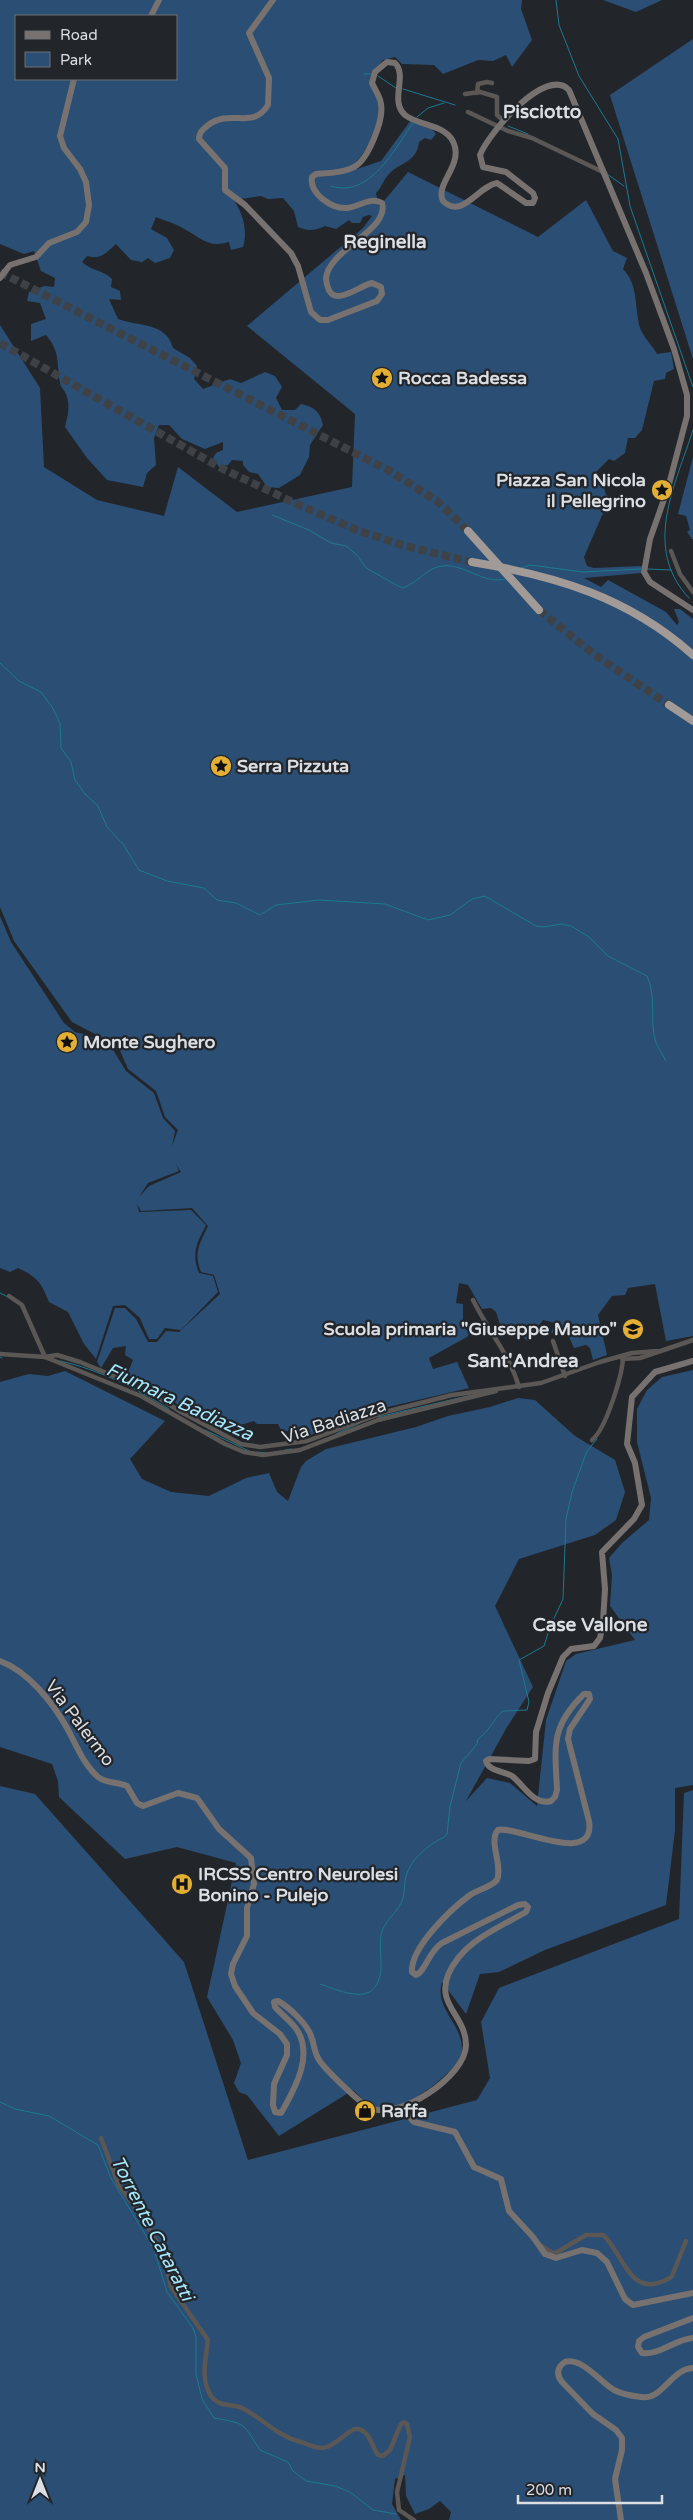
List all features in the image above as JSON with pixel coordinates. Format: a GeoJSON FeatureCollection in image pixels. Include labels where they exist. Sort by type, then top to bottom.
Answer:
{"type":"FeatureCollection","features":[{"type":"Feature","properties":{"kind":"highway"},"geometry":{"type":"LineString","coordinates":[[468,531],[523,596],[539,610]]}},
{"type":"Feature","properties":{"kind":"highway"},"geometry":{"type":"LineString","coordinates":[[472,562],[509,568],[555,579],[599,595],[650,622],[693,655]]}},
{"type":"Feature","properties":{"kind":"highway"},"geometry":{"type":"LineString","coordinates":[[669,705],[693,721]]}},
{"type":"Feature","properties":{"kind":"main road"},"geometry":{"type":"LineString","coordinates":[[152,15],[159,0]]}},
{"type":"Feature","properties":{"kind":"main road"},"geometry":{"type":"LineString","coordinates":[[273,0],[249,33],[269,78],[268,105],[254,118],[219,118],[203,130],[199,139],[225,168],[224,186],[226,192],[246,205],[295,259],[310,308],[318,319],[330,320],[377,300],[382,296],[380,287],[372,283],[346,295],[336,295],[329,290],[326,278],[330,266],[338,255],[360,239],[376,222],[382,211],[382,203],[373,200],[349,207],[339,207],[320,197],[311,180],[312,176],[316,174],[351,169],[364,157],[378,128],[382,112],[380,100],[372,82],[377,70],[387,62],[395,63],[399,70],[398,99],[401,111],[409,117],[446,133],[453,141],[456,152],[455,163],[441,193],[443,201],[450,206],[462,206],[495,184],[502,185],[526,203],[531,204],[534,201],[533,193],[506,172],[488,169],[481,164],[479,157],[483,148],[510,112],[547,86],[556,84],[570,90],[606,174],[671,341],[688,399],[687,416],[674,468],[650,539],[645,568],[650,582],[693,610]]}},
{"type":"Feature","properties":{"kind":"main road"},"geometry":{"type":"LineString","coordinates":[[0,278],[10,265],[36,256],[52,241],[77,232],[86,222],[89,198],[86,182],[80,169],[63,145],[60,136],[74,80]]}},
{"type":"Feature","properties":{"kind":"main road","name":"Via Palermo"},"geometry":{"type":"LineString","coordinates":[[0,1661],[19,1671],[38,1690],[66,1726],[82,1755],[98,1777],[127,1786],[137,1803],[143,1806],[150,1806],[172,1794],[184,1793],[197,1798],[219,1829],[251,1858],[254,1884],[246,1910],[248,1936],[232,1964],[231,1974],[236,1989],[253,2012],[280,2034],[287,2044],[287,2055],[274,2084],[273,2105],[275,2112],[281,2113],[284,2108],[300,2078],[302,2064],[300,2035],[275,2007],[274,2004],[277,2001],[282,2003],[307,2028],[321,2063],[364,2104],[380,2111],[401,2108],[437,2086],[458,2067],[464,2057],[464,2030],[444,1994],[447,1978],[457,1958],[483,1936],[528,1909],[525,1904],[518,1905],[442,1943],[431,1951],[420,1974],[416,1975],[412,1972],[414,1961],[424,1940],[466,1898],[497,1880],[499,1864],[495,1844],[496,1833],[505,1829],[541,1839],[572,1842],[583,1840],[589,1831],[589,1821],[568,1739],[570,1729],[590,1699],[588,1694],[584,1694],[580,1698],[557,1731],[555,1744],[556,1792],[551,1801],[540,1802],[512,1776],[490,1767],[486,1762],[489,1759],[529,1761],[535,1759],[536,1732],[548,1693],[564,1655],[574,1648],[594,1646],[600,1638],[605,1597],[602,1552],[634,1519],[642,1505],[635,1463],[627,1441],[629,1411],[635,1392],[658,1370],[693,1361]]}},
{"type":"Feature","properties":{"kind":"main road"},"geometry":{"type":"LineString","coordinates":[[401,2108],[414,2122],[455,2132],[474,2166],[501,2179],[509,2211],[545,2254],[553,2258],[582,2250],[591,2250],[600,2254],[608,2264],[625,2298],[633,2305],[693,2293]]}},
{"type":"Feature","properties":{"kind":"main road"},"geometry":{"type":"LineString","coordinates":[[693,2318],[644,2337],[639,2341],[638,2347],[642,2354],[649,2354],[679,2340],[693,2338]]}},
{"type":"Feature","properties":{"kind":"main road"},"geometry":{"type":"LineString","coordinates":[[621,2520],[615,2479],[622,2450],[622,2438],[618,2432],[593,2414],[562,2382],[558,2376],[559,2368],[565,2362],[574,2362],[615,2390],[644,2398],[655,2395],[679,2372],[693,2368]]}},
{"type":"Feature","properties":{"kind":"street"},"geometry":{"type":"LineString","coordinates":[[477,93],[478,84],[492,83]]}},
{"type":"Feature","properties":{"kind":"street"},"geometry":{"type":"LineString","coordinates":[[465,94],[477,93],[497,97],[497,115],[503,120]]}},
{"type":"Feature","properties":{"kind":"street"},"geometry":{"type":"LineString","coordinates":[[468,112],[508,132],[532,138],[606,174]]}},
{"type":"Feature","properties":{"kind":"street"},"geometry":{"type":"LineString","coordinates":[[671,551],[680,574],[693,592]]}},
{"type":"Feature","properties":{"kind":"street"},"geometry":{"type":"LineString","coordinates":[[8,1296],[22,1305],[45,1357]]}},
{"type":"Feature","properties":{"kind":"street"},"geometry":{"type":"LineString","coordinates":[[473,1300],[488,1328],[513,1365],[519,1387]]}},
{"type":"Feature","properties":{"kind":"street"},"geometry":{"type":"LineString","coordinates":[[553,1340],[565,1376]]}},
{"type":"Feature","properties":{"kind":"street","name":"Via Badiazza"},"geometry":{"type":"LineString","coordinates":[[45,1357],[141,1396],[183,1422],[244,1452],[268,1455],[300,1450],[378,1420],[565,1376],[610,1360],[693,1340]]}},
{"type":"Feature","properties":{"kind":"street","name":"Via Badiazza"},"geometry":{"type":"LineString","coordinates":[[0,1354],[45,1357],[57,1355],[137,1385],[189,1417],[246,1446],[298,1443],[320,1438],[385,1412],[452,1396],[485,1390],[500,1390]]}},
{"type":"Feature","properties":{"kind":"street"},"geometry":{"type":"LineString","coordinates":[[592,1440],[601,1427],[617,1385],[623,1357]]}},
{"type":"Feature","properties":{"kind":"street"},"geometry":{"type":"LineString","coordinates":[[298,1443],[300,1450]]}},
{"type":"Feature","properties":{"kind":"street"},"geometry":{"type":"LineString","coordinates":[[101,2138],[119,2186],[145,2220],[157,2242],[166,2263],[171,2287],[208,2340],[204,2373],[212,2397],[222,2405],[240,2407],[292,2441],[317,2447],[330,2446],[341,2441],[352,2429],[363,2430],[378,2455],[383,2456],[390,2450],[401,2424],[404,2422],[407,2424],[410,2437],[396,2499],[399,2510],[414,2520]]}},
{"type":"Feature","properties":{"kind":"street"},"geometry":{"type":"LineString","coordinates":[[538,2245],[554,2254],[586,2235],[603,2235],[612,2244],[635,2280],[644,2284],[654,2284],[672,2276],[686,2240]]}},
{"type":"Feature","properties":{"kind":"green space"},"geometry":{"type":"Polygon","coordinates":[[[0,0],[522,0],[521,9],[532,40],[512,67],[506,55],[493,61],[478,60],[443,74],[434,65],[402,64],[395,57],[383,60],[370,78],[380,104],[379,120],[373,137],[364,153],[354,165],[357,169],[381,161],[411,120],[432,129],[436,134],[431,140],[425,138],[419,142],[418,149],[412,158],[388,175],[376,193],[379,207],[408,172],[538,237],[586,200],[613,251],[627,258],[623,269],[632,282],[641,331],[657,354],[671,352],[674,369],[666,373],[665,379],[654,381],[642,430],[635,438],[628,438],[625,453],[614,461],[609,459],[595,473],[602,480],[606,495],[610,497],[584,557],[587,566],[594,568],[642,566],[641,573],[584,578],[601,587],[608,580],[666,612],[677,625],[679,622],[674,609],[680,609],[693,619],[693,1336],[666,1341],[655,1284],[628,1288],[625,1295],[612,1296],[598,1315],[607,1355],[593,1360],[590,1348],[586,1345],[574,1348],[567,1332],[551,1333],[555,1323],[543,1320],[527,1341],[516,1328],[501,1328],[496,1312],[491,1308],[482,1309],[468,1285],[459,1283],[456,1303],[463,1304],[463,1325],[469,1334],[467,1337],[429,1358],[433,1369],[457,1362],[469,1388],[358,1414],[311,1435],[281,1430],[278,1424],[257,1424],[254,1421],[224,1430],[189,1413],[151,1385],[127,1375],[133,1360],[125,1355],[126,1346],[113,1348],[101,1368],[97,1362],[115,1308],[125,1308],[136,1319],[148,1342],[157,1342],[166,1331],[179,1332],[220,1294],[214,1275],[201,1272],[198,1248],[208,1226],[192,1208],[141,1211],[137,1204],[139,1212],[191,1210],[206,1225],[196,1248],[195,1260],[199,1273],[213,1276],[218,1292],[181,1330],[165,1328],[157,1339],[149,1339],[140,1318],[125,1305],[113,1306],[96,1359],[84,1344],[68,1312],[49,1302],[41,1285],[34,1277],[18,1268],[10,1272],[0,1268],[0,916],[11,942],[64,1023],[75,1032],[87,1035],[112,1048],[126,1071],[154,1093],[163,1118],[175,1131],[172,1146],[178,1130],[165,1117],[156,1091],[128,1069],[118,1046],[72,1022],[14,941],[0,907],[0,325],[40,388],[44,467],[97,500],[164,516],[178,467],[237,512],[352,487],[355,414],[247,326],[363,228],[372,216],[363,217],[360,223],[352,223],[349,220],[336,229],[325,226],[308,230],[298,227],[294,211],[283,198],[268,199],[261,196],[234,200],[244,223],[243,247],[231,250],[229,242],[216,244],[206,242],[179,226],[156,217],[151,229],[167,238],[174,250],[170,258],[155,263],[148,258],[142,262],[131,260],[116,244],[103,255],[96,257],[87,256],[82,262],[109,276],[112,279],[111,287],[120,291],[121,300],[109,299],[118,319],[151,327],[165,334],[173,348],[190,358],[197,366],[194,379],[203,389],[230,379],[241,383],[265,372],[275,376],[282,387],[276,398],[282,410],[295,410],[301,404],[313,408],[318,413],[323,425],[310,445],[309,457],[300,475],[279,488],[267,487],[258,474],[249,472],[243,465],[243,461],[232,460],[228,465],[219,467],[213,458],[216,453],[223,450],[223,442],[205,449],[182,439],[169,425],[159,425],[154,438],[156,465],[147,473],[143,487],[107,480],[87,458],[65,427],[68,401],[60,384],[56,353],[51,341],[46,335],[31,341],[31,324],[46,319],[40,303],[27,301],[29,292],[44,286],[54,287],[55,278],[41,271],[34,251],[24,254],[0,244],[0,0]],[[176,1164],[179,1171],[148,1183],[139,1197],[149,1186],[181,1172],[176,1164]]]}},
{"type":"Feature","properties":{"kind":"green space"},"geometry":{"type":"Polygon","coordinates":[[[603,0],[662,0],[636,12],[603,0]]]}},
{"type":"Feature","properties":{"kind":"green space"},"geometry":{"type":"Polygon","coordinates":[[[693,39],[693,359],[610,95],[693,39]]]}},
{"type":"Feature","properties":{"kind":"green space"},"geometry":{"type":"Polygon","coordinates":[[[693,457],[692,539],[687,532],[690,530],[686,516],[678,514],[693,457]]]}},
{"type":"Feature","properties":{"kind":"green space"},"geometry":{"type":"Polygon","coordinates":[[[693,1370],[693,1785],[675,1788],[675,1830],[666,1905],[545,1950],[499,1972],[480,1974],[466,2014],[442,1982],[442,2000],[458,2032],[462,2050],[460,2058],[454,2066],[436,2084],[414,2099],[395,2108],[371,2106],[353,2090],[279,2136],[247,2095],[239,2092],[234,2083],[241,2063],[233,2040],[207,1997],[236,1863],[177,1847],[125,1859],[59,1797],[58,1781],[52,1764],[0,1747],[0,1382],[29,1374],[48,1376],[65,1371],[165,1421],[130,1459],[142,1479],[171,1492],[209,1496],[246,1478],[269,1473],[277,1492],[288,1501],[301,1467],[306,1461],[326,1449],[416,1427],[448,1416],[490,1407],[518,1398],[535,1400],[575,1436],[615,1460],[625,1492],[616,1520],[595,1535],[519,1559],[495,1606],[533,1687],[507,1727],[466,1801],[487,1778],[510,1783],[537,1806],[546,1720],[566,1661],[576,1654],[635,1640],[610,1606],[612,1575],[609,1558],[622,1543],[649,1520],[651,1498],[637,1442],[637,1409],[647,1390],[662,1377],[693,1370]]]}},
{"type":"Feature","properties":{"kind":"green space"},"geometry":{"type":"Polygon","coordinates":[[[0,1786],[35,1794],[184,1962],[248,2160],[477,2100],[490,2078],[481,2022],[499,1988],[679,1919],[684,1793],[693,1790],[693,2520],[449,2520],[451,2512],[440,2501],[429,2509],[415,2514],[406,2496],[405,2475],[395,2479],[392,2504],[401,2520],[0,2520],[0,1786]]]}},
{"type":"Feature","properties":{"kind":"waterway"},"geometry":{"type":"LineString","coordinates":[[556,0],[559,25],[579,76],[618,139],[630,206],[693,387]]}},
{"type":"Feature","properties":{"kind":"waterway"},"geometry":{"type":"LineString","coordinates":[[364,74],[370,74]]}},
{"type":"Feature","properties":{"kind":"waterway"},"geometry":{"type":"LineString","coordinates":[[378,76],[396,88]]}},
{"type":"Feature","properties":{"kind":"waterway"},"geometry":{"type":"LineString","coordinates":[[403,89],[455,105]]}},
{"type":"Feature","properties":{"kind":"waterway"},"geometry":{"type":"LineString","coordinates":[[417,117],[428,108],[444,103]]}},
{"type":"Feature","properties":{"kind":"waterway"},"geometry":{"type":"LineString","coordinates":[[331,186],[345,188],[358,185],[369,178],[380,169],[413,123]]}},
{"type":"Feature","properties":{"kind":"waterway"},"geometry":{"type":"LineString","coordinates":[[508,126],[528,134]]}},
{"type":"Feature","properties":{"kind":"waterway"},"geometry":{"type":"LineString","coordinates":[[607,174],[624,186]]}},
{"type":"Feature","properties":{"kind":"waterway"},"geometry":{"type":"LineString","coordinates":[[689,598],[675,579],[667,559],[665,538],[671,495],[693,430]]}},
{"type":"Feature","properties":{"kind":"waterway"},"geometry":{"type":"LineString","coordinates":[[272,515],[309,530],[331,543],[346,546],[357,555],[366,568],[402,588],[436,567],[442,566],[458,568],[489,579],[505,579]]}},
{"type":"Feature","properties":{"kind":"waterway"},"geometry":{"type":"LineString","coordinates":[[521,568],[530,565],[583,572],[641,569]]}},
{"type":"Feature","properties":{"kind":"waterway"},"geometry":{"type":"LineString","coordinates":[[647,569],[671,570]]}},
{"type":"Feature","properties":{"kind":"waterway"},"geometry":{"type":"LineString","coordinates":[[0,663],[19,681],[41,692],[52,707],[60,723],[61,748],[71,762],[75,780],[85,794],[98,806],[107,827],[123,844],[139,870],[167,881],[204,888],[217,900],[236,903],[260,915],[276,905],[319,900],[385,904],[428,920],[450,915],[472,899],[485,896],[536,926],[544,927],[561,924],[571,926],[589,937],[608,956],[647,976],[652,992],[654,1035],[656,1043],[666,1061]]}},
{"type":"Feature","properties":{"kind":"waterway"},"geometry":{"type":"LineString","coordinates":[[0,1293],[8,1297]]}},
{"type":"Feature","properties":{"kind":"waterway","name":"Fiumara Badiazza"},"geometry":{"type":"LineString","coordinates":[[60,1361],[89,1369],[117,1380],[169,1409]]}},
{"type":"Feature","properties":{"kind":"waterway","name":"Fiumara Badiazza"},"geometry":{"type":"LineString","coordinates":[[378,1417],[472,1395]]}},
{"type":"Feature","properties":{"kind":"waterway","name":"Fiumara Badiazza"},"geometry":{"type":"LineString","coordinates":[[336,1434],[360,1423]]}},
{"type":"Feature","properties":{"kind":"waterway","name":"Fiumara Badiazza"},"geometry":{"type":"LineString","coordinates":[[205,1430],[249,1451]]}},
{"type":"Feature","properties":{"kind":"waterway"},"geometry":{"type":"LineString","coordinates":[[320,1984],[354,1994],[367,1993],[377,1985],[381,1972],[380,1942],[382,1930],[401,1903],[409,1868],[426,1848],[447,1834],[450,1807],[461,1763],[477,1744],[478,1739],[503,1711],[527,1710],[529,1702],[519,1660],[544,1646],[550,1627],[563,1599],[566,1519],[572,1492],[587,1451],[597,1439]]}},
{"type":"Feature","properties":{"kind":"waterway","name":"Fiumara Badiazza"},"geometry":{"type":"LineString","coordinates":[[285,1450],[291,1449]]}},
{"type":"Feature","properties":{"kind":"waterway","name":"Fiumara Badiazza"},"geometry":{"type":"LineString","coordinates":[[257,1452],[266,1453]]}},
{"type":"Feature","properties":{"kind":"waterway","name":"Torrente Cataratti"},"geometry":{"type":"LineString","coordinates":[[0,2102],[15,2109],[49,2116],[98,2145],[111,2178],[154,2249],[167,2292],[193,2328],[196,2337],[196,2374],[202,2399],[214,2418],[243,2426],[260,2450],[288,2462],[293,2471],[306,2481],[335,2486],[350,2492],[373,2510],[396,2514]]}},
{"type":"Feature","properties":{"kind":"tunnel"},"geometry":{"type":"LineString","coordinates":[[0,272],[388,470],[437,501],[468,531]]}},
{"type":"Feature","properties":{"kind":"tunnel"},"geometry":{"type":"LineString","coordinates":[[0,343],[223,469],[301,506],[357,530],[405,546],[472,562]]}},
{"type":"Feature","properties":{"kind":"tunnel"},"geometry":{"type":"LineString","coordinates":[[539,610],[595,655],[669,705]]}},
{"type":"Feature","properties":{"kind":"place","name":"Rocca Badessa"},"geometry":{"type":"Point","coordinates":[382,378]}},
{"type":"Feature","properties":{"kind":"place","name":"Piazza San Nicola il Pellegrino"},"geometry":{"type":"Point","coordinates":[662,490]}},
{"type":"Feature","properties":{"kind":"place","name":"Serra Pizzuta"},"geometry":{"type":"Point","coordinates":[221,766]}},
{"type":"Feature","properties":{"kind":"place","name":"Monte Sughero"},"geometry":{"type":"Point","coordinates":[67,1042]}},
{"type":"Feature","properties":{"kind":"place","name":"Scuola primaria \"Giuseppe Mauro\""},"geometry":{"type":"Point","coordinates":[633,1329]}},
{"type":"Feature","properties":{"kind":"place","name":"IRCSS Centro Neurolesi Bonino - Pulejo"},"geometry":{"type":"Point","coordinates":[182,1884]}},
{"type":"Feature","properties":{"kind":"place","name":"Raffa"},"geometry":{"type":"Point","coordinates":[365,2111]}},
{"type":"Feature","properties":{"kind":"district","name":"Pisciotto"},"geometry":{"type":"Point","coordinates":[542,111]}},
{"type":"Feature","properties":{"kind":"district","name":"Reginella"},"geometry":{"type":"Point","coordinates":[385,241]}},
{"type":"Feature","properties":{"kind":"district","name":"Sant'Andrea"},"geometry":{"type":"Point","coordinates":[523,1360]}},
{"type":"Feature","properties":{"kind":"district","name":"Case Vallone"},"geometry":{"type":"Point","coordinates":[590,1624]}}]}
